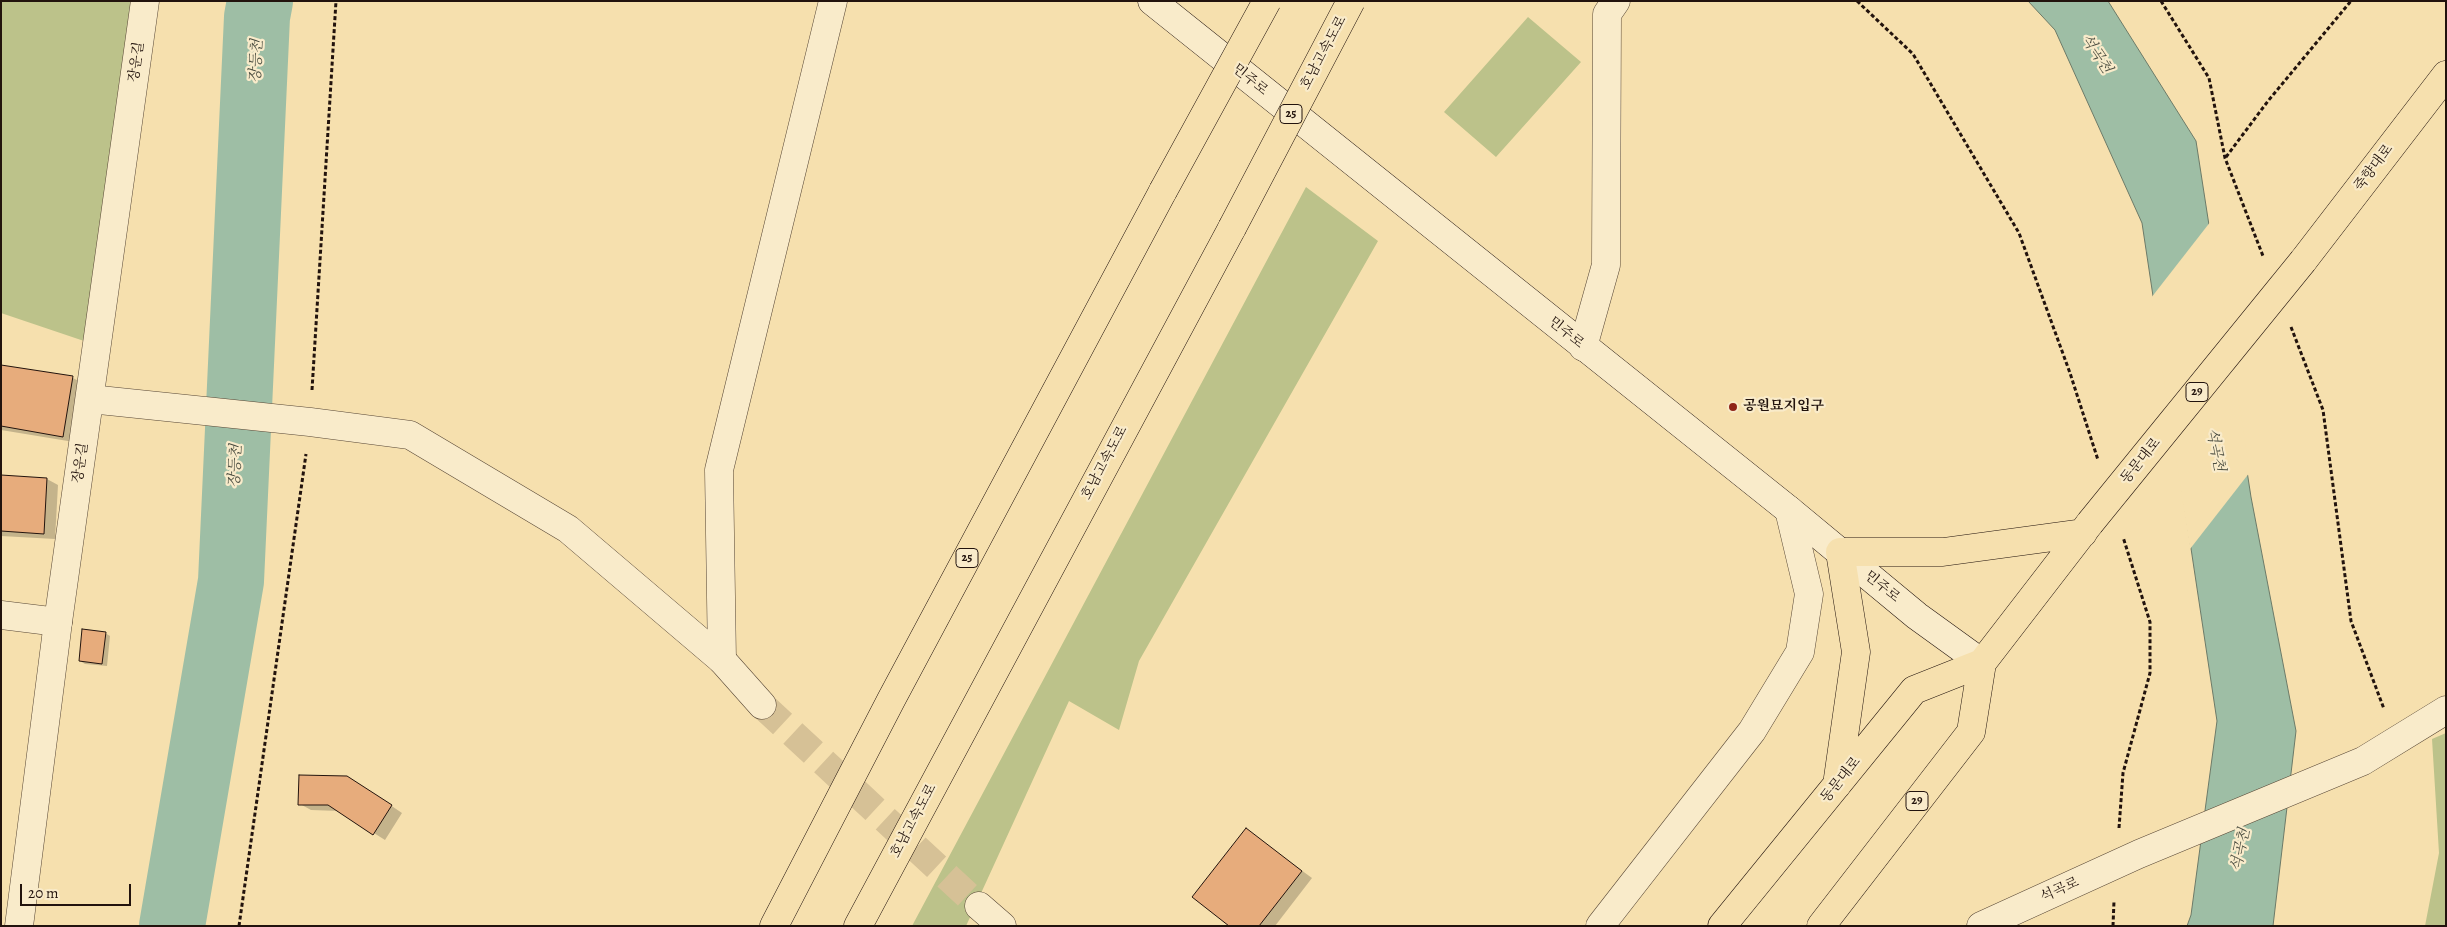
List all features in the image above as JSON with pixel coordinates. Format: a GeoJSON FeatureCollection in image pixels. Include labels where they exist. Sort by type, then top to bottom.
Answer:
{"type":"FeatureCollection","features":[{"type":"Feature","properties":{"kind":"main road","name":"25"},"geometry":{"type":"LineString","coordinates":[[774,926],[891,700],[1163,191],[1267,1]]}},
{"type":"Feature","properties":{"kind":"main road","name":"호남고속도로"},"geometry":{"type":"LineString","coordinates":[[858,926],[966,721],[1232,228],[1351,1]]}},
{"type":"Feature","properties":{"kind":"main road","name":"죽향대로"},"geometry":{"type":"LineString","coordinates":[[2303,261],[2446,75]]}},
{"type":"Feature","properties":{"kind":"main road","name":"동문대로"},"geometry":{"type":"LineString","coordinates":[[1821,926],[1971,732],[1982,663],[2087,528],[2303,261]]}},
{"type":"Feature","properties":{"kind":"main road"},"geometry":{"type":"LineString","coordinates":[[1837,785],[1856,652],[1840,552],[1943,552],[2087,528]]}},
{"type":"Feature","properties":{"kind":"main road","name":"동문대로"},"geometry":{"type":"LineString","coordinates":[[1722,926],[1914,690],[1982,663]]}},
{"type":"Feature","properties":{"kind":"street","name":"장운길"},"geometry":{"type":"LineString","coordinates":[[19,926],[58,622],[145,1]]}},
{"type":"Feature","properties":{"kind":"street"},"geometry":{"type":"LineString","coordinates":[[722,660],[719,470],[833,1]]}},
{"type":"Feature","properties":{"kind":"street","name":"민주로"},"geometry":{"type":"LineString","coordinates":[[1152,1],[1789,510],[1917,616],[1982,663]]}},
{"type":"Feature","properties":{"kind":"street"},"geometry":{"type":"LineString","coordinates":[[1583,347],[1606,265],[1607,14],[1616,1]]}},
{"type":"Feature","properties":{"kind":"street"},"geometry":{"type":"LineString","coordinates":[[90,399],[304,421],[410,435],[568,529],[722,660],[762,705]]}},
{"type":"Feature","properties":{"kind":"street"},"geometry":{"type":"LineString","coordinates":[[1600,926],[1752,731],[1800,652],[1809,594],[1789,510]]}},
{"type":"Feature","properties":{"kind":"street"},"geometry":{"type":"LineString","coordinates":[[1,615],[58,622]]}},
{"type":"Feature","properties":{"kind":"street","name":"석곡로"},"geometry":{"type":"LineString","coordinates":[[1981,926],[2128,859],[2363,761],[2446,710]]}},
{"type":"Feature","properties":{"kind":"street"},"geometry":{"type":"LineString","coordinates":[[979,906],[1002,926]]}},
{"type":"Feature","properties":{"kind":"path"},"geometry":{"type":"LineString","coordinates":[[239,926],[304,421],[336,1]]}},
{"type":"Feature","properties":{"kind":"path"},"geometry":{"type":"LineString","coordinates":[[1857,1],[1913,54],[2018,233],[2070,373],[2100,465]]}},
{"type":"Feature","properties":{"kind":"path"},"geometry":{"type":"LineString","coordinates":[[2160,1],[2209,78],[2225,158],[2268,101],[2351,1]]}},
{"type":"Feature","properties":{"kind":"path"},"geometry":{"type":"LineString","coordinates":[[2323,410],[2351,621],[2396,740]]}},
{"type":"Feature","properties":{"kind":"path"},"geometry":{"type":"LineString","coordinates":[[2113,926],[2128,859],[2123,773],[2150,673],[2150,622],[2120,530]]}},
{"type":"Feature","properties":{"kind":"shaded area"},"geometry":{"type":"Polygon","coordinates":[[[1,1],[132,1],[84,341],[1,313],[1,1]]]}},
{"type":"Feature","properties":{"kind":"shaded area"},"geometry":{"type":"Polygon","coordinates":[[[1528,17],[1581,62],[1496,157],[1444,112],[1528,17]]]}},
{"type":"Feature","properties":{"kind":"shaded area"},"geometry":{"type":"Polygon","coordinates":[[[1306,187],[1378,241],[1139,661],[1119,730],[1069,701],[966,926],[912,926],[1306,187]]]}},
{"type":"Feature","properties":{"kind":"shaded area"},"geometry":{"type":"Polygon","coordinates":[[[2446,733],[2446,926],[2425,926],[2439,853],[2432,739],[2446,733]]]}},
{"type":"Feature","properties":{"kind":"water","name":"석곡천"},"geometry":{"type":"Polygon","coordinates":[[[2028,1],[2108,1],[2196,141],[2251,497],[2296,731],[2273,926],[2187,926],[2191,915],[2217,721],[2142,223],[2055,30],[2028,1]]]}},
{"type":"Feature","properties":{"kind":"pier"},"geometry":{"type":"Polygon","coordinates":[[[2211,221],[2250,472],[2190,549],[2151,298],[2211,221]]]}},
{"type":"Feature","properties":{"kind":"building"},"geometry":{"type":"Polygon","coordinates":[[[1,365],[73,376],[63,437],[1,426],[1,365]]]}},
{"type":"Feature","properties":{"kind":"building"},"geometry":{"type":"Polygon","coordinates":[[[1,475],[47,478],[44,534],[1,531],[1,475]]]}},
{"type":"Feature","properties":{"kind":"building"},"geometry":{"type":"Polygon","coordinates":[[[82,629],[106,632],[102,664],[79,661],[82,629]]]}},
{"type":"Feature","properties":{"kind":"building"},"geometry":{"type":"Polygon","coordinates":[[[299,775],[347,776],[392,805],[373,835],[328,805],[298,805],[299,775]]]}},
{"type":"Feature","properties":{"kind":"building"},"geometry":{"type":"Polygon","coordinates":[[[1246,828],[1302,871],[1259,926],[1229,926],[1192,897],[1246,828]]]}},
{"type":"Feature","properties":{"kind":"waterway","name":"장등천"},"geometry":{"type":"LineString","coordinates":[[172,926],[231,581],[257,17],[260,1]]}},
{"type":"Feature","properties":{"kind":"tunnel"},"geometry":{"type":"LineString","coordinates":[[762,705],[979,906]]}},
{"type":"Feature","properties":{"kind":"place","name":"공원묘지입구"},"geometry":{"type":"Point","coordinates":[1733,407]}}]}
